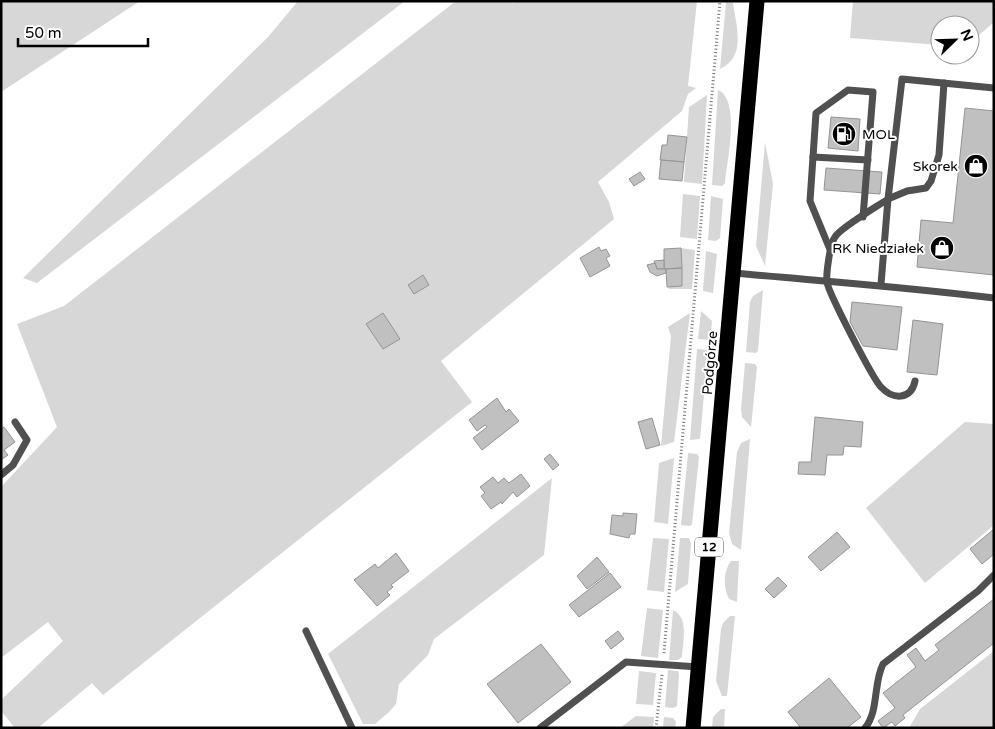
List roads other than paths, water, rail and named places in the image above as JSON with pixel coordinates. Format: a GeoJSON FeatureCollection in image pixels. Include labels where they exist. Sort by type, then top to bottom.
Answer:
{"type":"FeatureCollection","features":[{"type":"Feature","properties":{"kind":"highway","name":"Podgórze"},"geometry":{"type":"LineString","coordinates":[[692,728],[757,1]]}},
{"type":"Feature","properties":{"kind":"lane"},"geometry":{"type":"LineString","coordinates":[[881,284],[888,199],[902,79],[994,88]]}},
{"type":"Feature","properties":{"kind":"lane"},"geometry":{"type":"LineString","coordinates":[[915,381],[913,390],[909,395],[901,397],[881,388],[862,356],[827,282],[830,252],[835,236],[888,199],[907,191],[926,188],[931,182],[940,155],[944,83]]}},
{"type":"Feature","properties":{"kind":"lane"},"geometry":{"type":"LineString","coordinates":[[830,252],[810,201],[816,113],[848,90],[873,92],[863,217]]}},
{"type":"Feature","properties":{"kind":"lane"},"geometry":{"type":"LineString","coordinates":[[813,157],[868,160]]}},
{"type":"Feature","properties":{"kind":"lane"},"geometry":{"type":"LineString","coordinates":[[734,273],[827,282],[881,284],[994,298]]}},
{"type":"Feature","properties":{"kind":"lane"},"geometry":{"type":"LineString","coordinates":[[1,475],[13,465],[27,440],[15,422]]}},
{"type":"Feature","properties":{"kind":"lane"},"geometry":{"type":"LineString","coordinates":[[865,728],[871,721],[879,673],[883,664],[978,591],[994,575]]}},
{"type":"Feature","properties":{"kind":"lane"},"geometry":{"type":"LineString","coordinates":[[306,631],[352,728]]}},
{"type":"Feature","properties":{"kind":"lane"},"geometry":{"type":"LineString","coordinates":[[540,728],[626,662],[698,667]]}},
{"type":"Feature","properties":{"kind":"place","name":"MOL"},"geometry":{"type":"Point","coordinates":[844,134]}},
{"type":"Feature","properties":{"kind":"place","name":"Skorek"},"geometry":{"type":"Point","coordinates":[976,166]}},
{"type":"Feature","properties":{"kind":"place","name":"RK Niedziałek"},"geometry":{"type":"Point","coordinates":[942,248]}}]}
